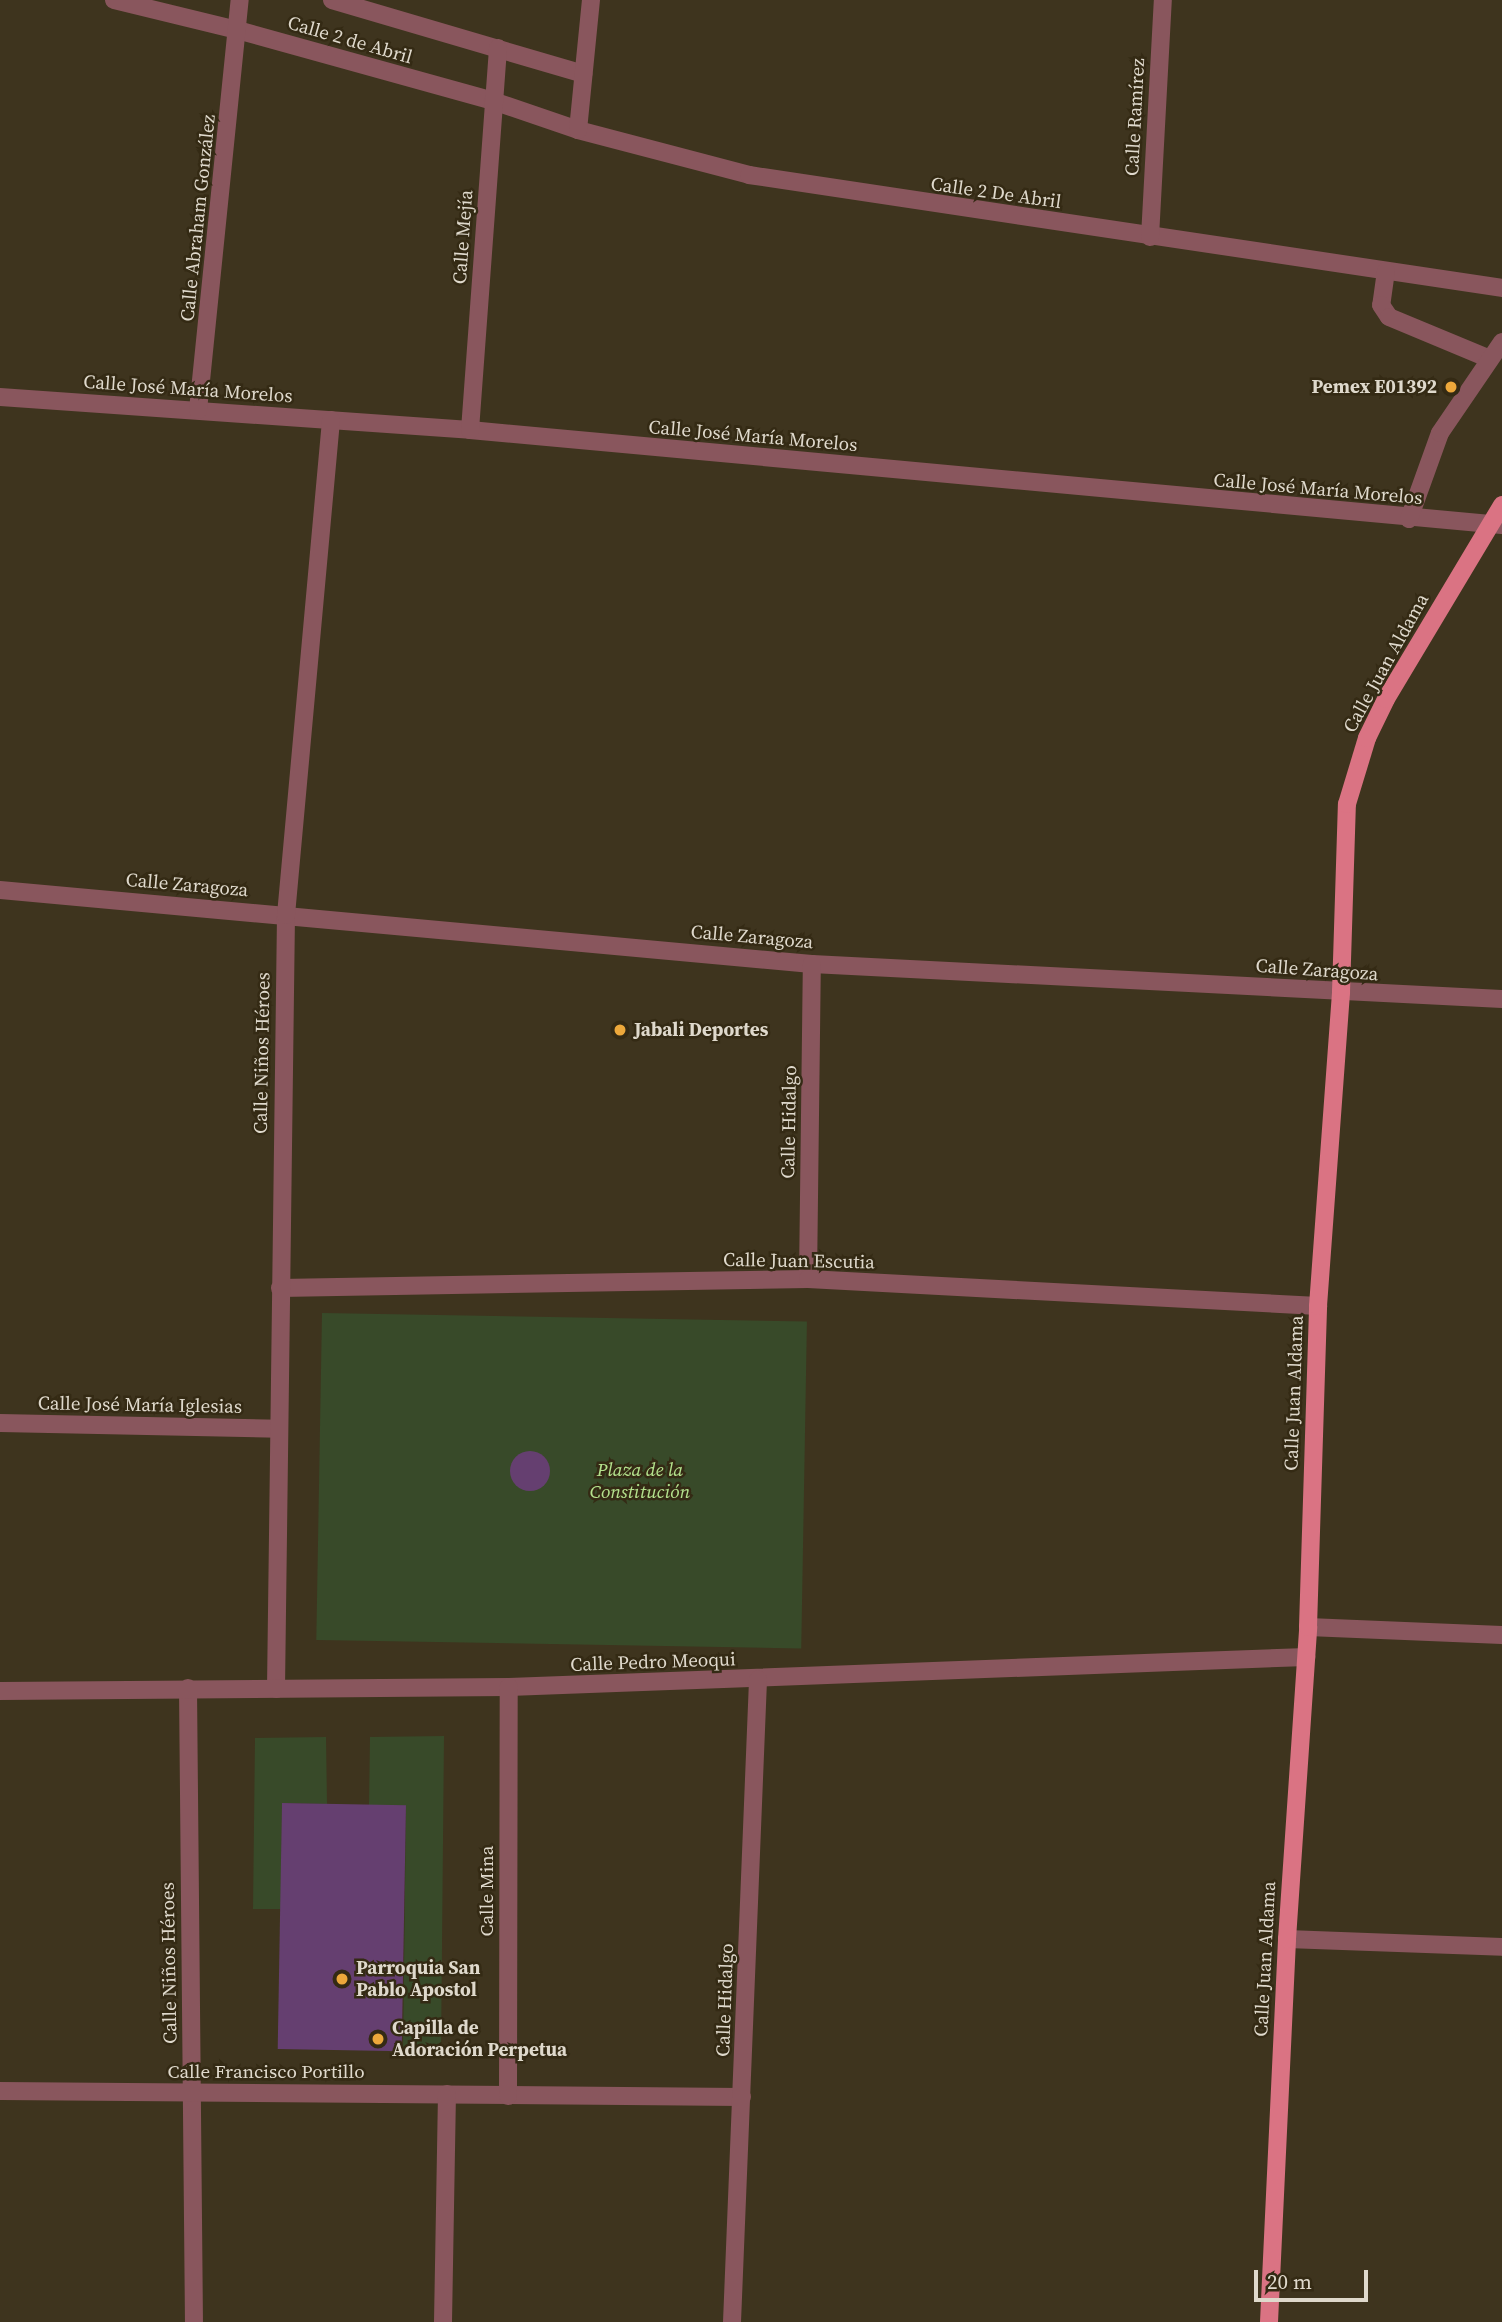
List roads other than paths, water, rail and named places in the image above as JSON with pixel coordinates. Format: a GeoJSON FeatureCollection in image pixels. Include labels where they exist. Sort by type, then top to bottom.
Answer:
{"type":"FeatureCollection","features":[{"type":"Feature","properties":{"kind":"main road","name":"Calle Juan Aldama"},"geometry":{"type":"LineString","coordinates":[[1269,2322],[1287,1939],[1308,1627],[1318,1306],[1341,992],[1345,838],[1355,770],[1385,699],[1496,526],[1502,505]]}},
{"type":"Feature","properties":{"kind":"street","name":"Calle 2 de Abril"},"geometry":{"type":"LineString","coordinates":[[114,0],[241,31],[493,101]]}},
{"type":"Feature","properties":{"kind":"street","name":"Calle Abraham González"},"geometry":{"type":"LineString","coordinates":[[198,410],[241,31],[240,0]]}},
{"type":"Feature","properties":{"kind":"street","name":"Calle 2 de Abril"},"geometry":{"type":"LineString","coordinates":[[332,0],[498,48]]}},
{"type":"Feature","properties":{"kind":"street"},"geometry":{"type":"LineString","coordinates":[[578,130],[591,0]]}},
{"type":"Feature","properties":{"kind":"street","name":"Calle Ramírez"},"geometry":{"type":"LineString","coordinates":[[1150,237],[1163,0]]}},
{"type":"Feature","properties":{"kind":"street"},"geometry":{"type":"LineString","coordinates":[[498,48],[583,74]]}},
{"type":"Feature","properties":{"kind":"street","name":"Calle Mejía"},"geometry":{"type":"LineString","coordinates":[[470,430],[498,48]]}},
{"type":"Feature","properties":{"kind":"street","name":"Calle 2 De Abril"},"geometry":{"type":"LineString","coordinates":[[493,101],[578,130],[749,175],[1502,288]]}},
{"type":"Feature","properties":{"kind":"street"},"geometry":{"type":"LineString","coordinates":[[1386,271],[1381,305],[1389,317],[1489,359]]}},
{"type":"Feature","properties":{"kind":"street"},"geometry":{"type":"LineString","coordinates":[[1409,519],[1440,433],[1502,342]]}},
{"type":"Feature","properties":{"kind":"street","name":"Calle José María Morelos"},"geometry":{"type":"LineString","coordinates":[[0,397],[470,430],[1496,526]]}},
{"type":"Feature","properties":{"kind":"street","name":"Calle Niños Héroes"},"geometry":{"type":"LineString","coordinates":[[276,1689],[286,915],[331,420]]}},
{"type":"Feature","properties":{"kind":"street","name":"Calle Zaragoza"},"geometry":{"type":"LineString","coordinates":[[0,890],[813,964],[1502,999]]}},
{"type":"Feature","properties":{"kind":"street","name":"Calle Hidalgo"},"geometry":{"type":"LineString","coordinates":[[808,1279],[813,964]]}},
{"type":"Feature","properties":{"kind":"street","name":"Calle Juan Escutia"},"geometry":{"type":"LineString","coordinates":[[280,1288],[808,1279],[1318,1306]]}},
{"type":"Feature","properties":{"kind":"street","name":"Calle José María Iglesias"},"geometry":{"type":"LineString","coordinates":[[0,1423],[279,1429]]}},
{"type":"Feature","properties":{"kind":"street"},"geometry":{"type":"LineString","coordinates":[[1308,1627],[1502,1635]]}},
{"type":"Feature","properties":{"kind":"street","name":"Calle Pedro Meoqui"},"geometry":{"type":"LineString","coordinates":[[0,1691],[509,1687],[758,1680],[1306,1657]]}},
{"type":"Feature","properties":{"kind":"street","name":"Calle Hidalgo"},"geometry":{"type":"LineString","coordinates":[[732,2322],[758,1680]]}},
{"type":"Feature","properties":{"kind":"street","name":"Calle Mina"},"geometry":{"type":"LineString","coordinates":[[508,2095],[509,1687]]}},
{"type":"Feature","properties":{"kind":"street","name":"Calle Niños Héroes"},"geometry":{"type":"LineString","coordinates":[[188,1688],[194,2322]]}},
{"type":"Feature","properties":{"kind":"street"},"geometry":{"type":"LineString","coordinates":[[1287,1939],[1502,1947]]}},
{"type":"Feature","properties":{"kind":"street","name":"Calle Francisco Portillo"},"geometry":{"type":"LineString","coordinates":[[0,2091],[742,2097]]}},
{"type":"Feature","properties":{"kind":"street"},"geometry":{"type":"LineString","coordinates":[[443,2322],[446,2094]]}},
{"type":"Feature","properties":{"kind":"place","name":"Pemex E01392"},"geometry":{"type":"Point","coordinates":[1451,387]}},
{"type":"Feature","properties":{"kind":"place","name":"Jabali Deportes"},"geometry":{"type":"Point","coordinates":[620,1030]}},
{"type":"Feature","properties":{"kind":"place","name":"Parroquia San Pablo Apostol"},"geometry":{"type":"Point","coordinates":[342,1979]}},
{"type":"Feature","properties":{"kind":"place","name":"Capilla de Adoración Perpetua"},"geometry":{"type":"Point","coordinates":[378,2039]}},
{"type":"Feature","properties":{"kind":"park label","name":"Plaza de la Constitución"},"geometry":{"type":"Point","coordinates":[640,1481]}}]}
